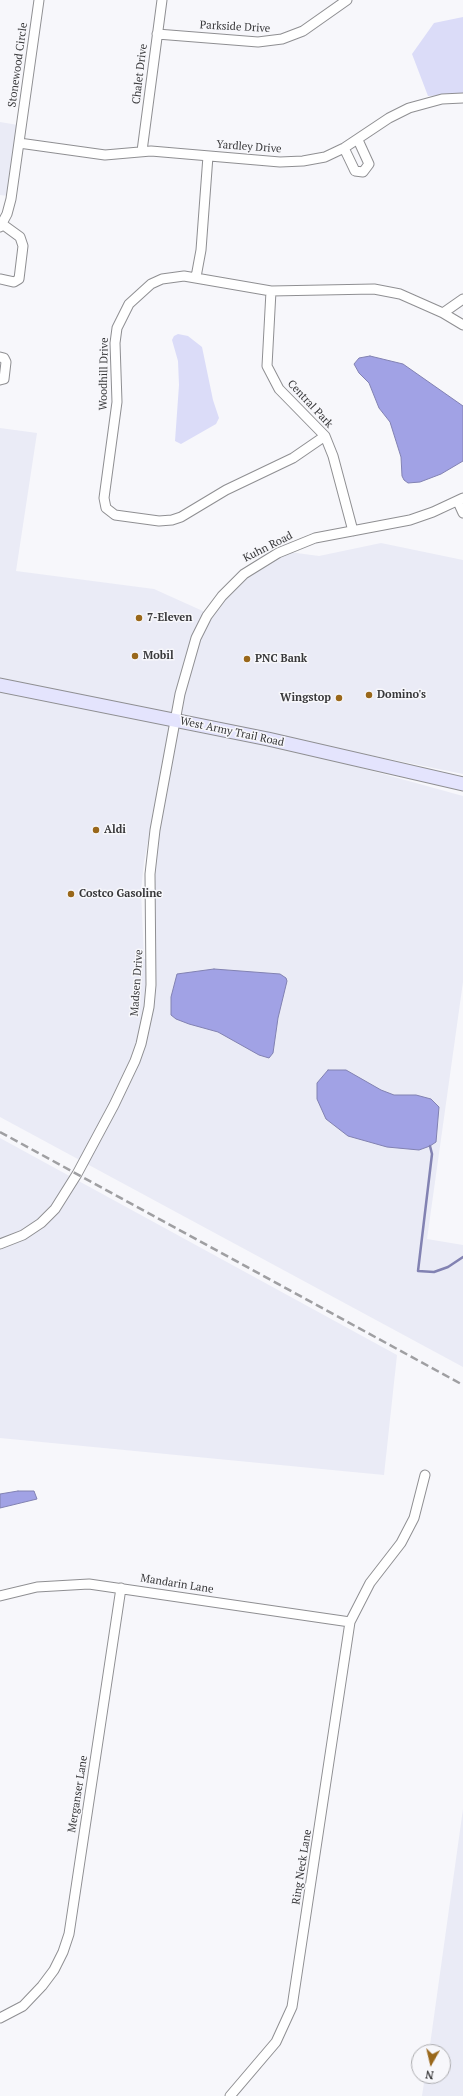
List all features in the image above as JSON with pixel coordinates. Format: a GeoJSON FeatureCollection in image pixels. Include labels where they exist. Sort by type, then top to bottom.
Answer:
{"type":"FeatureCollection","features":[{"type":"Feature","properties":{"kind":"main road","name":"West Army Trail Road"},"geometry":{"type":"LineString","coordinates":[[0,685],[268,739],[463,784]]}},
{"type":"Feature","properties":{"kind":"street","name":"Stonewood Circle"},"geometry":{"type":"LineString","coordinates":[[1,225],[11,199],[39,0]]}},
{"type":"Feature","properties":{"kind":"street","name":"Chalet Drive"},"geometry":{"type":"LineString","coordinates":[[142,151],[162,0]]}},
{"type":"Feature","properties":{"kind":"street","name":"Parkside Drive"},"geometry":{"type":"LineString","coordinates":[[157,34],[270,41],[299,33],[341,2]]}},
{"type":"Feature","properties":{"kind":"street","name":"Yardley Drive"},"geometry":{"type":"LineString","coordinates":[[19,143],[105,155],[142,151],[291,162],[321,158],[344,148],[389,118],[409,108],[442,99],[463,98]]}},
{"type":"Feature","properties":{"kind":"street"},"geometry":{"type":"LineString","coordinates":[[344,148],[356,171],[363,172],[368,164],[358,140]]}},
{"type":"Feature","properties":{"kind":"street"},"geometry":{"type":"LineString","coordinates":[[196,277],[200,250],[208,156]]}},
{"type":"Feature","properties":{"kind":"street"},"geometry":{"type":"LineString","coordinates":[[0,278],[14,282],[18,279],[23,246],[20,237],[1,225]]}},
{"type":"Feature","properties":{"kind":"street","name":"Woodhill Drive"},"geometry":{"type":"LineString","coordinates":[[325,436],[293,458],[226,490],[190,513],[172,520],[159,521],[115,514],[106,508],[104,498],[117,402],[115,343],[117,328],[122,315],[129,304],[151,284],[162,279],[184,276],[271,291],[374,289],[400,294],[443,313],[463,325]]}},
{"type":"Feature","properties":{"kind":"street","name":"Central Park"},"geometry":{"type":"LineString","coordinates":[[271,291],[267,366],[279,389],[325,436],[333,456],[354,531]]}},
{"type":"Feature","properties":{"kind":"street"},"geometry":{"type":"LineString","coordinates":[[443,313],[463,299]]}},
{"type":"Feature","properties":{"kind":"street"},"geometry":{"type":"LineString","coordinates":[[0,357],[4,358],[6,362],[4,379],[0,380]]}},
{"type":"Feature","properties":{"kind":"street"},"geometry":{"type":"LineString","coordinates":[[460,500],[463,512]]}},
{"type":"Feature","properties":{"kind":"street","name":"Kuhn Road"},"geometry":{"type":"LineString","coordinates":[[175,721],[187,665],[196,638],[207,616],[222,596],[244,574],[278,553],[315,538],[410,520],[460,500]]}},
{"type":"Feature","properties":{"kind":"street","name":"Madsen Drive"},"geometry":{"type":"LineString","coordinates":[[0,1244],[23,1235],[41,1223],[55,1209],[74,1179],[114,1105],[135,1061],[141,1044],[149,1007],[151,985],[151,863],[155,830],[175,721]]}},
{"type":"Feature","properties":{"kind":"street","name":"Ring Neck Lane"},"geometry":{"type":"LineString","coordinates":[[230,2096],[276,2042],[292,2007],[350,1622],[370,1583],[401,1543],[414,1518],[425,1475]]}},
{"type":"Feature","properties":{"kind":"street","name":"Mandarin Lane"},"geometry":{"type":"LineString","coordinates":[[0,1596],[37,1587],[70,1584],[121,1588],[350,1622]]}},
{"type":"Feature","properties":{"kind":"street","name":"Merganser Lane"},"geometry":{"type":"LineString","coordinates":[[0,2018],[22,2006],[54,1970],[63,1952],[69,1934],[121,1588]]}},
{"type":"Feature","properties":{"kind":"shaded area"},"geometry":{"type":"Polygon","coordinates":[[[463,17],[463,94],[428,96],[412,54],[434,23],[463,17]]]}},
{"type":"Feature","properties":{"kind":"shaded area"},"geometry":{"type":"Polygon","coordinates":[[[0,122],[18,125],[8,196],[0,195],[0,122]]]}},
{"type":"Feature","properties":{"kind":"shaded area"},"geometry":{"type":"Polygon","coordinates":[[[178,334],[188,336],[202,347],[213,400],[219,418],[216,424],[181,444],[175,441],[179,385],[178,361],[172,340],[174,336],[178,334]]]}},
{"type":"Feature","properties":{"kind":"shaded area"},"geometry":{"type":"Polygon","coordinates":[[[0,428],[37,433],[16,571],[154,589],[205,612],[238,572],[274,550],[319,556],[381,543],[463,560],[463,774],[0,680],[0,428]]]}},
{"type":"Feature","properties":{"kind":"shaded area"},"geometry":{"type":"Polygon","coordinates":[[[0,689],[171,723],[144,862],[141,891],[144,959],[150,958],[148,877],[177,725],[289,748],[463,796],[463,982],[427,1239],[463,1245],[463,1367],[0,1117],[0,689]]]}},
{"type":"Feature","properties":{"kind":"shaded area"},"geometry":{"type":"Polygon","coordinates":[[[0,1138],[397,1355],[384,1475],[0,1438],[0,1138]]]}},
{"type":"Feature","properties":{"kind":"shaded area"},"geometry":{"type":"Polygon","coordinates":[[[463,1809],[463,2096],[422,2096],[424,2084],[451,2084],[451,2044],[430,2044],[463,1809]]]}},
{"type":"Feature","properties":{"kind":"water"},"geometry":{"type":"Polygon","coordinates":[[[370,356],[403,364],[463,406],[463,461],[441,474],[420,482],[408,483],[404,480],[402,476],[401,457],[390,422],[379,408],[369,383],[359,373],[354,364],[359,358],[370,356]]]}},
{"type":"Feature","properties":{"kind":"water"},"geometry":{"type":"Polygon","coordinates":[[[214,969],[280,974],[286,978],[287,981],[278,1018],[273,1053],[269,1058],[259,1055],[218,1032],[189,1024],[176,1019],[171,1015],[171,997],[177,974],[214,969]]]}},
{"type":"Feature","properties":{"kind":"water"},"geometry":{"type":"Polygon","coordinates":[[[328,1070],[346,1070],[381,1090],[394,1095],[416,1095],[431,1099],[439,1107],[436,1142],[419,1150],[387,1147],[348,1136],[326,1119],[317,1099],[317,1083],[328,1070]]]}},
{"type":"Feature","properties":{"kind":"water"},"geometry":{"type":"Polygon","coordinates":[[[18,1491],[34,1491],[37,1499],[0,1508],[0,1494],[18,1491]]]}},
{"type":"Feature","properties":{"kind":"waterway"},"geometry":{"type":"LineString","coordinates":[[430,1146],[432,1154],[418,1271],[434,1272],[448,1267],[463,1257]]}},
{"type":"Feature","properties":{"kind":"railway"},"geometry":{"type":"LineString","coordinates":[[0,1132],[463,1385]]}},
{"type":"Feature","properties":{"kind":"place","name":"7-Eleven"},"geometry":{"type":"Point","coordinates":[139,618]}},
{"type":"Feature","properties":{"kind":"place","name":"Mobil"},"geometry":{"type":"Point","coordinates":[135,656]}},
{"type":"Feature","properties":{"kind":"place","name":"PNC Bank"},"geometry":{"type":"Point","coordinates":[247,659]}},
{"type":"Feature","properties":{"kind":"place","name":"Domino's"},"geometry":{"type":"Point","coordinates":[369,695]}},
{"type":"Feature","properties":{"kind":"place","name":"Wingstop"},"geometry":{"type":"Point","coordinates":[339,698]}},
{"type":"Feature","properties":{"kind":"place","name":"Aldi"},"geometry":{"type":"Point","coordinates":[96,830]}},
{"type":"Feature","properties":{"kind":"place","name":"Costco Gasoline"},"geometry":{"type":"Point","coordinates":[71,894]}}]}
